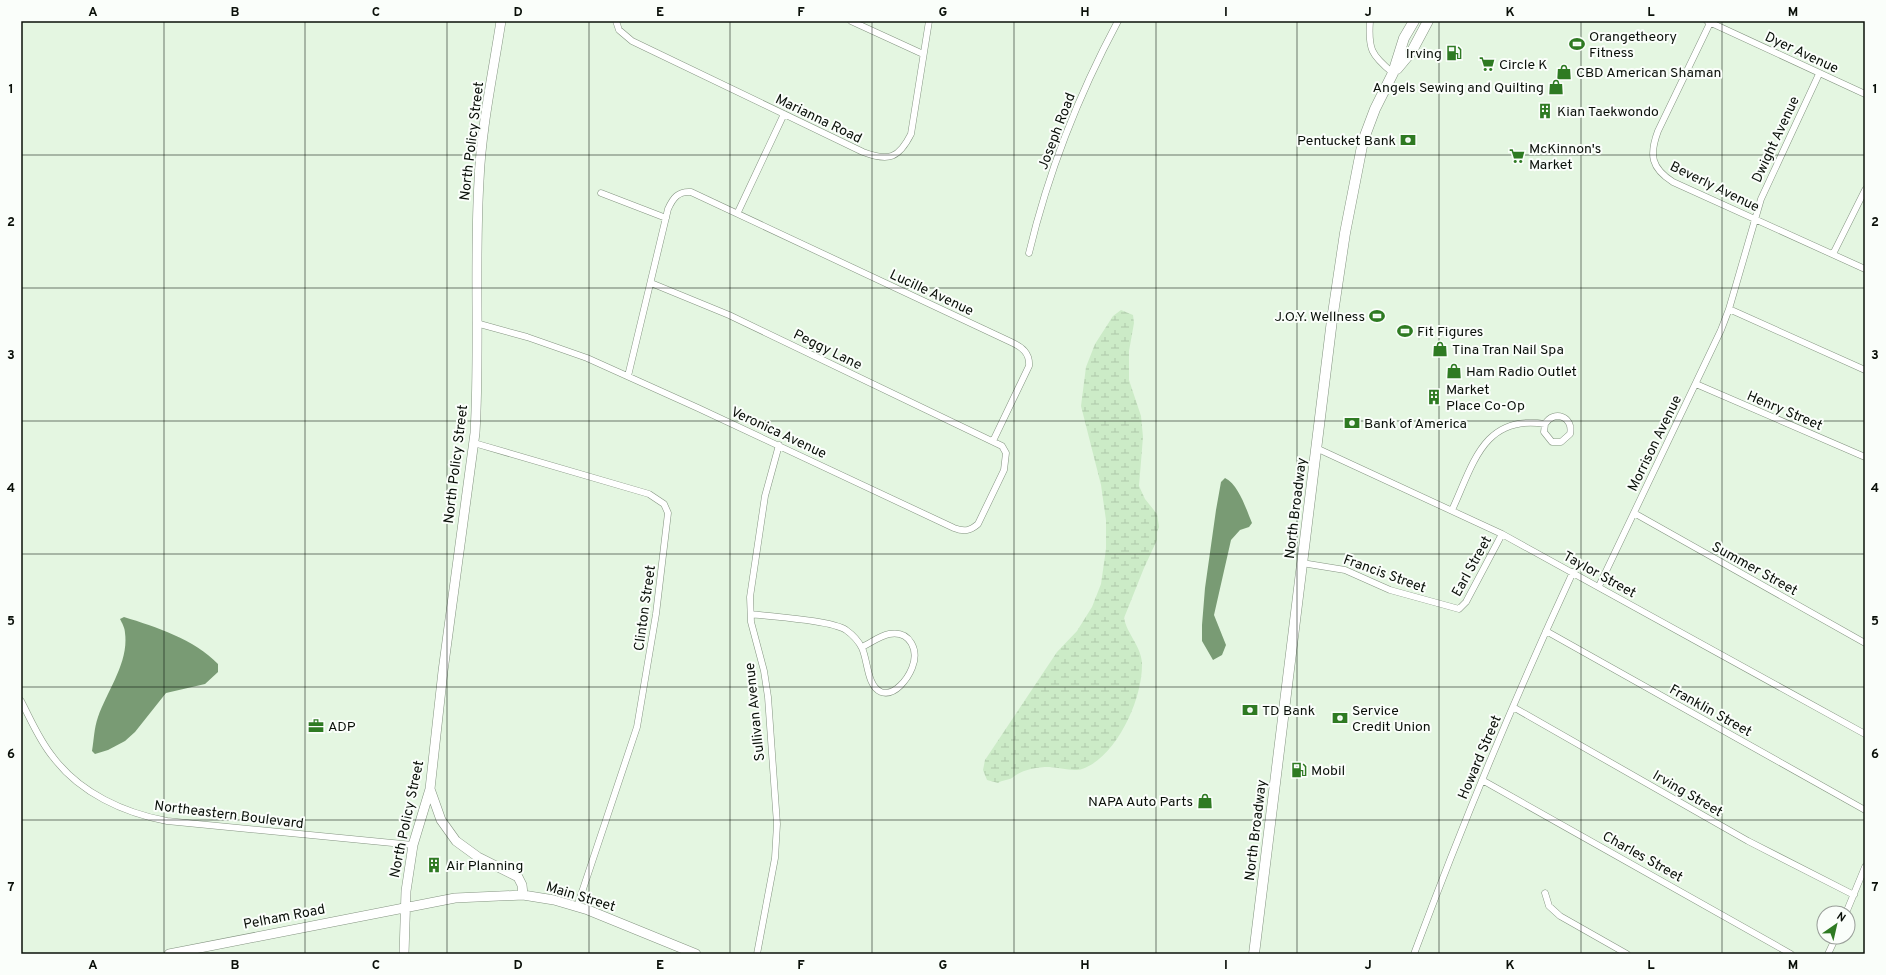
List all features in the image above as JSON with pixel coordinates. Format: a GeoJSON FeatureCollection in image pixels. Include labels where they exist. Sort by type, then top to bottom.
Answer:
{"type":"FeatureCollection","features":[{"type":"Feature","properties":{"kind":"main road","name":"North Broadway"},"geometry":{"type":"LineString","coordinates":[[1254,954],[1339,269],[1356,173],[1368,125],[1393,73],[1404,38],[1414,21]]}},
{"type":"Feature","properties":{"kind":"main road","name":"North Broadway"},"geometry":{"type":"LineString","coordinates":[[1393,73],[1412,51],[1428,21]]}},
{"type":"Feature","properties":{"kind":"street","name":"North Policy Street"},"geometry":{"type":"LineString","coordinates":[[404,954],[405,908],[413,845],[430,789],[443,671],[474,443],[477,399],[476,238],[479,179],[501,21]]}},
{"type":"Feature","properties":{"kind":"street","name":"Marianna Road"},"geometry":{"type":"LineString","coordinates":[[616,21],[619,30],[632,41],[871,155],[888,157],[904,149],[911,134],[929,21]]}},
{"type":"Feature","properties":{"kind":"street"},"geometry":{"type":"LineString","coordinates":[[852,21],[924,54]]}},
{"type":"Feature","properties":{"kind":"street","name":"Joseph Road"},"geometry":{"type":"LineString","coordinates":[[1028,253],[1041,206],[1067,133],[1089,78],[1118,21]]}},
{"type":"Feature","properties":{"kind":"street"},"geometry":{"type":"LineString","coordinates":[[1370,21],[1369,41],[1371,51],[1377,60],[1393,73]]}},
{"type":"Feature","properties":{"kind":"street","name":"Dyer Avenue"},"geometry":{"type":"LineString","coordinates":[[1708,22],[1865,94]]}},
{"type":"Feature","properties":{"kind":"street","name":"Beverly Avenue"},"geometry":{"type":"LineString","coordinates":[[1708,22],[1658,131],[1652,148],[1652,156],[1655,165],[1666,178],[1865,269]]}},
{"type":"Feature","properties":{"kind":"street","name":"Dwight Avenue"},"geometry":{"type":"LineString","coordinates":[[1729,309],[1754,219],[1766,187],[1820,74]]}},
{"type":"Feature","properties":{"kind":"street"},"geometry":{"type":"LineString","coordinates":[[738,212],[784,114]]}},
{"type":"Feature","properties":{"kind":"street"},"geometry":{"type":"LineString","coordinates":[[1833,254],[1865,190]]}},
{"type":"Feature","properties":{"kind":"street","name":"Lucille Avenue"},"geometry":{"type":"LineString","coordinates":[[628,376],[670,205],[675,196],[686,191],[738,212],[1025,350],[1029,360],[1029,366],[993,441]]}},
{"type":"Feature","properties":{"kind":"street"},"geometry":{"type":"LineString","coordinates":[[601,192],[666,218]]}},
{"type":"Feature","properties":{"kind":"street","name":"Peggy Lane"},"geometry":{"type":"LineString","coordinates":[[651,283],[729,315],[993,441]]}},
{"type":"Feature","properties":{"kind":"street"},"geometry":{"type":"LineString","coordinates":[[1729,309],[1865,370]]}},
{"type":"Feature","properties":{"kind":"street","name":"Morrison Avenue"},"geometry":{"type":"LineString","coordinates":[[1599,586],[1696,384],[1729,309]]}},
{"type":"Feature","properties":{"kind":"street","name":"Veronica Avenue"},"geometry":{"type":"LineString","coordinates":[[476,323],[568,350],[779,445],[963,531],[972,530],[978,524],[1004,470],[1006,453],[1002,446],[993,441]]}},
{"type":"Feature","properties":{"kind":"street","name":"Henry Street"},"geometry":{"type":"LineString","coordinates":[[1696,384],[1865,457]]}},
{"type":"Feature","properties":{"kind":"street"},"geometry":{"type":"LineString","coordinates":[[1560,416],[1568,421],[1570,425],[1570,434],[1568,438],[1561,442],[1552,442],[1544,432],[1545,424],[1551,417],[1560,416]]}},
{"type":"Feature","properties":{"kind":"street"},"geometry":{"type":"LineString","coordinates":[[1452,510],[1475,460],[1489,438],[1500,430],[1526,422],[1545,424]]}},
{"type":"Feature","properties":{"kind":"street","name":"Clinton Street"},"geometry":{"type":"LineString","coordinates":[[474,443],[649,494],[664,504],[668,513],[656,614],[637,727],[577,907]]}},
{"type":"Feature","properties":{"kind":"street","name":"Sullivan Avenue"},"geometry":{"type":"LineString","coordinates":[[757,954],[775,858],[777,832],[768,697],[764,671],[751,614],[750,597],[765,496],[779,445]]}},
{"type":"Feature","properties":{"kind":"street","name":"Taylor Street"},"geometry":{"type":"LineString","coordinates":[[1316,448],[1502,534],[1599,586],[1865,734]]}},
{"type":"Feature","properties":{"kind":"street","name":"Summer Street"},"geometry":{"type":"LineString","coordinates":[[1634,513],[1865,643]]}},
{"type":"Feature","properties":{"kind":"street","name":"Earl Street"},"geometry":{"type":"LineString","coordinates":[[1460,609],[1466,602],[1502,534]]}},
{"type":"Feature","properties":{"kind":"street","name":"Francis Street"},"geometry":{"type":"LineString","coordinates":[[1302,563],[1345,570],[1390,590],[1460,609]]}},
{"type":"Feature","properties":{"kind":"street","name":"Howard Street"},"geometry":{"type":"LineString","coordinates":[[1414,954],[1458,836],[1573,572]]}},
{"type":"Feature","properties":{"kind":"street"},"geometry":{"type":"LineString","coordinates":[[751,614],[835,625],[850,633],[862,647],[872,681],[876,688],[882,692],[890,693],[896,689],[912,669],[914,649],[910,640],[903,636],[892,634],[884,635],[862,647]]}},
{"type":"Feature","properties":{"kind":"street","name":"Franklin Street"},"geometry":{"type":"LineString","coordinates":[[1546,631],[1865,810]]}},
{"type":"Feature","properties":{"kind":"street","name":"Northeastern Boulevard"},"geometry":{"type":"LineString","coordinates":[[21,701],[46,748],[60,766],[90,791],[122,808],[167,821],[413,845]]}},
{"type":"Feature","properties":{"kind":"street","name":"Irving Street"},"geometry":{"type":"LineString","coordinates":[[1513,707],[1748,841],[1854,895]]}},
{"type":"Feature","properties":{"kind":"street","name":"Charles Street"},"geometry":{"type":"LineString","coordinates":[[1482,780],[1791,954]]}},
{"type":"Feature","properties":{"kind":"street"},"geometry":{"type":"LineString","coordinates":[[430,789],[441,820],[456,841],[474,855],[518,877],[522,885],[523,895]]}},
{"type":"Feature","properties":{"kind":"street"},"geometry":{"type":"LineString","coordinates":[[1850,905],[1865,867]]}},
{"type":"Feature","properties":{"kind":"street"},"geometry":{"type":"LineString","coordinates":[[1545,893],[1549,906],[1560,916],[1627,954]]}},
{"type":"Feature","properties":{"kind":"street","name":"Main Street"},"geometry":{"type":"LineString","coordinates":[[405,908],[455,898],[523,895],[554,900],[577,907],[696,954]]}},
{"type":"Feature","properties":{"kind":"street","name":"Pelham Road"},"geometry":{"type":"LineString","coordinates":[[169,954],[405,908]]}},
{"type":"Feature","properties":{"kind":"green space"},"geometry":{"type":"Polygon","coordinates":[[[1121,310],[1133,315],[1134,323],[1129,351],[1129,380],[1141,416],[1143,437],[1139,486],[1145,499],[1157,514],[1159,527],[1157,532],[1157,540],[1124,618],[1141,657],[1141,677],[1138,693],[1126,725],[1117,739],[1095,762],[1078,770],[1049,767],[1034,768],[998,783],[987,780],[983,770],[985,760],[1057,652],[1077,631],[1092,607],[1101,584],[1106,549],[1106,520],[1101,485],[1081,406],[1086,367],[1095,344],[1113,316],[1121,310]]]}},
{"type":"Feature","properties":{"kind":"shaded area"},"geometry":{"type":"Polygon","coordinates":[[[1225,478],[1230,481],[1238,492],[1245,504],[1252,523],[1249,527],[1240,530],[1231,540],[1214,615],[1226,645],[1222,655],[1213,660],[1202,641],[1202,625],[1205,588],[1216,510],[1221,482],[1225,478]]]}},
{"type":"Feature","properties":{"kind":"shaded area"},"geometry":{"type":"Polygon","coordinates":[[[124,617],[174,635],[198,648],[218,664],[218,672],[205,684],[166,693],[135,732],[125,741],[108,750],[95,754],[92,751],[97,721],[124,655],[125,631],[120,619],[124,617]]]}},
{"type":"Feature","properties":{"kind":"place","name":"Orangetheory Fitness"},"geometry":{"type":"Point","coordinates":[1577,44]}},
{"type":"Feature","properties":{"kind":"place","name":"Irving"},"geometry":{"type":"Point","coordinates":[1454,53]}},
{"type":"Feature","properties":{"kind":"place","name":"Circle K"},"geometry":{"type":"Point","coordinates":[1487,64]}},
{"type":"Feature","properties":{"kind":"place","name":"CBD American Shaman"},"geometry":{"type":"Point","coordinates":[1564,72]}},
{"type":"Feature","properties":{"kind":"place","name":"Angels Sewing and Quilting"},"geometry":{"type":"Point","coordinates":[1556,87]}},
{"type":"Feature","properties":{"kind":"place","name":"Kian Taekwondo"},"geometry":{"type":"Point","coordinates":[1545,111]}},
{"type":"Feature","properties":{"kind":"place","name":"Pentucket Bank"},"geometry":{"type":"Point","coordinates":[1408,140]}},
{"type":"Feature","properties":{"kind":"place","name":"McKinnon's Market"},"geometry":{"type":"Point","coordinates":[1517,156]}},
{"type":"Feature","properties":{"kind":"place","name":"J.O.Y. Wellness"},"geometry":{"type":"Point","coordinates":[1377,316]}},
{"type":"Feature","properties":{"kind":"place","name":"Fit Figures"},"geometry":{"type":"Point","coordinates":[1405,331]}},
{"type":"Feature","properties":{"kind":"place","name":"Tina Tran Nail Spa"},"geometry":{"type":"Point","coordinates":[1440,349]}},
{"type":"Feature","properties":{"kind":"place","name":"Ham Radio Outlet"},"geometry":{"type":"Point","coordinates":[1454,371]}},
{"type":"Feature","properties":{"kind":"place","name":"Market Place Co-Op"},"geometry":{"type":"Point","coordinates":[1434,397]}},
{"type":"Feature","properties":{"kind":"place","name":"Bank of America"},"geometry":{"type":"Point","coordinates":[1352,423]}},
{"type":"Feature","properties":{"kind":"place","name":"TD Bank"},"geometry":{"type":"Point","coordinates":[1250,710]}},
{"type":"Feature","properties":{"kind":"place","name":"Service Credit Union"},"geometry":{"type":"Point","coordinates":[1340,718]}},
{"type":"Feature","properties":{"kind":"place","name":"ADP"},"geometry":{"type":"Point","coordinates":[316,726]}},
{"type":"Feature","properties":{"kind":"place","name":"Mobil"},"geometry":{"type":"Point","coordinates":[1299,770]}},
{"type":"Feature","properties":{"kind":"place","name":"NAPA Auto Parts"},"geometry":{"type":"Point","coordinates":[1205,801]}},
{"type":"Feature","properties":{"kind":"place","name":"Air Planning"},"geometry":{"type":"Point","coordinates":[434,865]}}]}
